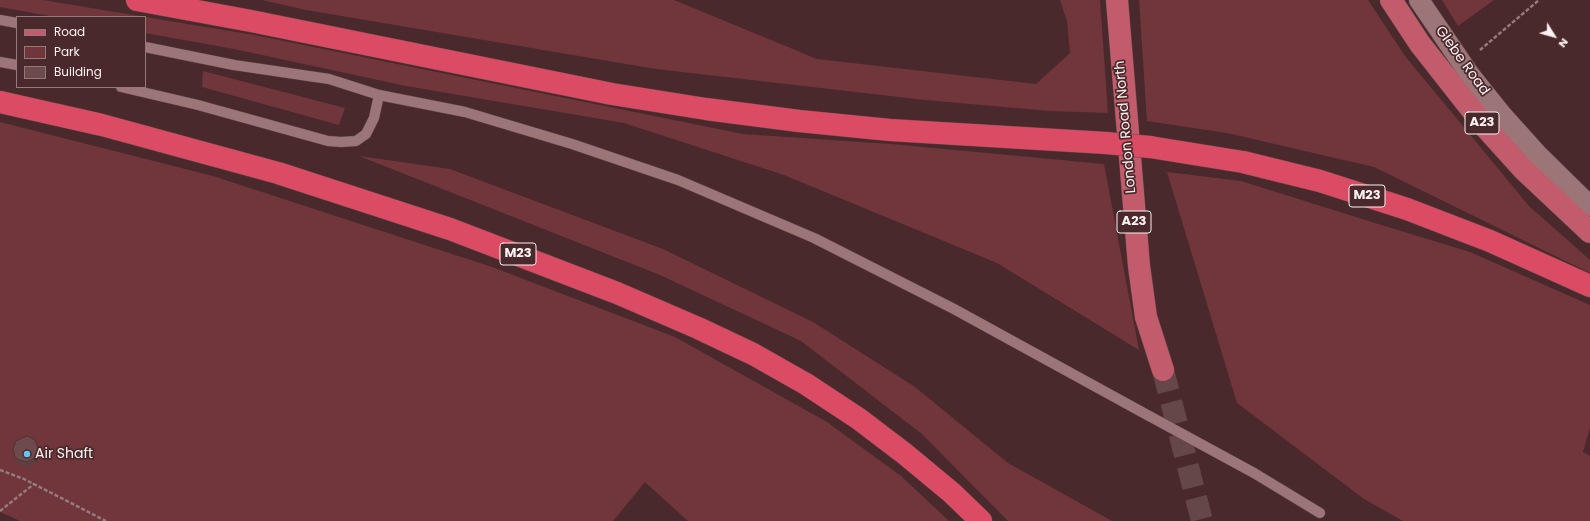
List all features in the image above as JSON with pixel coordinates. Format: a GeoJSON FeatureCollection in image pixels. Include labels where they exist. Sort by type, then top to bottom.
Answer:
{"type":"FeatureCollection","features":[{"type":"Feature","properties":{"kind":"highway","name":"M23"},"geometry":{"type":"LineString","coordinates":[[137,0],[258,22],[612,94],[706,109],[799,121],[890,130],[1150,147],[1258,166],[1320,181],[1408,209],[1490,241],[1590,286]]}},
{"type":"Feature","properties":{"kind":"highway","name":"M23"},"geometry":{"type":"LineString","coordinates":[[0,102],[102,125],[278,173],[450,229],[617,293],[698,328],[752,354],[806,384],[859,419],[905,454],[952,493],[981,521]]}},
{"type":"Feature","properties":{"kind":"main road","name":"London Road North"},"geometry":{"type":"LineString","coordinates":[[1117,0],[1139,266],[1146,317],[1163,370]]}},
{"type":"Feature","properties":{"kind":"main road","name":"A23"},"geometry":{"type":"LineString","coordinates":[[1391,0],[1425,50],[1486,128],[1523,169],[1590,232]]}},
{"type":"Feature","properties":{"kind":"street","name":"Glebe Road"},"geometry":{"type":"LineString","coordinates":[[1419,0],[1462,64],[1502,115],[1538,155],[1590,206]]}},
{"type":"Feature","properties":{"kind":"lane"},"geometry":{"type":"LineString","coordinates":[[0,20],[16,23]]}},
{"type":"Feature","properties":{"kind":"lane"},"geometry":{"type":"LineString","coordinates":[[146,47],[234,65],[329,79],[379,95],[465,112],[572,144],[678,180],[821,242],[954,309],[1254,473],[1320,513]]}},
{"type":"Feature","properties":{"kind":"lane"},"geometry":{"type":"LineString","coordinates":[[0,62],[16,65]]}},
{"type":"Feature","properties":{"kind":"lane"},"geometry":{"type":"LineString","coordinates":[[125,88],[198,105],[328,141],[341,142],[356,141],[366,134],[374,118],[379,95]]}},
{"type":"Feature","properties":{"kind":"path"},"geometry":{"type":"LineString","coordinates":[[1462,64],[1539,0]]}},
{"type":"Feature","properties":{"kind":"path"},"geometry":{"type":"LineString","coordinates":[[0,470],[34,484],[106,521]]}},
{"type":"Feature","properties":{"kind":"path"},"geometry":{"type":"LineString","coordinates":[[0,511],[34,484]]}},
{"type":"Feature","properties":{"kind":"green space"},"geometry":{"type":"Polygon","coordinates":[[[0,0],[43,0],[139,16],[50,16],[0,7],[0,0]]]}},
{"type":"Feature","properties":{"kind":"green space"},"geometry":{"type":"Polygon","coordinates":[[[262,0],[674,0],[817,59],[1036,84],[1070,53],[1067,21],[1060,0],[1100,0],[1108,113],[1050,111],[925,100],[656,69],[306,10],[262,0]]]}},
{"type":"Feature","properties":{"kind":"green space"},"geometry":{"type":"Polygon","coordinates":[[[1139,0],[1368,0],[1405,56],[1529,206],[1590,260],[1590,273],[1374,167],[1227,133],[1147,121],[1139,0]]]}},
{"type":"Feature","properties":{"kind":"green space"},"geometry":{"type":"Polygon","coordinates":[[[1442,0],[1494,0],[1458,26],[1442,0]]]}},
{"type":"Feature","properties":{"kind":"green space"},"geometry":{"type":"Polygon","coordinates":[[[146,17],[254,35],[743,134],[891,144],[1104,164],[1139,350],[997,263],[784,175],[624,123],[406,86],[234,49],[146,33],[146,17]]]}},
{"type":"Feature","properties":{"kind":"green space"},"geometry":{"type":"Polygon","coordinates":[[[203,71],[345,108],[339,125],[202,87],[203,71]]]}},
{"type":"Feature","properties":{"kind":"green space"},"geometry":{"type":"Polygon","coordinates":[[[0,122],[213,176],[492,267],[675,337],[827,422],[901,476],[949,521],[688,521],[645,482],[613,521],[20,521],[0,512],[0,122]]]}},
{"type":"Feature","properties":{"kind":"green space"},"geometry":{"type":"Polygon","coordinates":[[[359,156],[450,169],[663,249],[813,322],[915,387],[1008,463],[1112,521],[1008,521],[922,434],[801,341],[660,275],[359,156]]]}},
{"type":"Feature","properties":{"kind":"green space"},"geometry":{"type":"Polygon","coordinates":[[[1167,172],[1241,181],[1470,252],[1590,305],[1590,428],[1583,452],[1590,456],[1590,521],[1403,521],[1364,499],[1237,403],[1167,172]]]}},
{"type":"Feature","properties":{"kind":"building","name":"Air Shaft"},"geometry":{"type":"Polygon","coordinates":[[[27,436],[35,440],[39,451],[35,458],[27,462],[19,460],[15,457],[13,449],[16,441],[27,436]]]}},
{"type":"Feature","properties":{"kind":"tunnel"},"geometry":{"type":"LineString","coordinates":[[1163,370],[1202,521]]}},
{"type":"Feature","properties":{"kind":"place","name":"Air Shaft"},"geometry":{"type":"Point","coordinates":[27,454]}}]}
